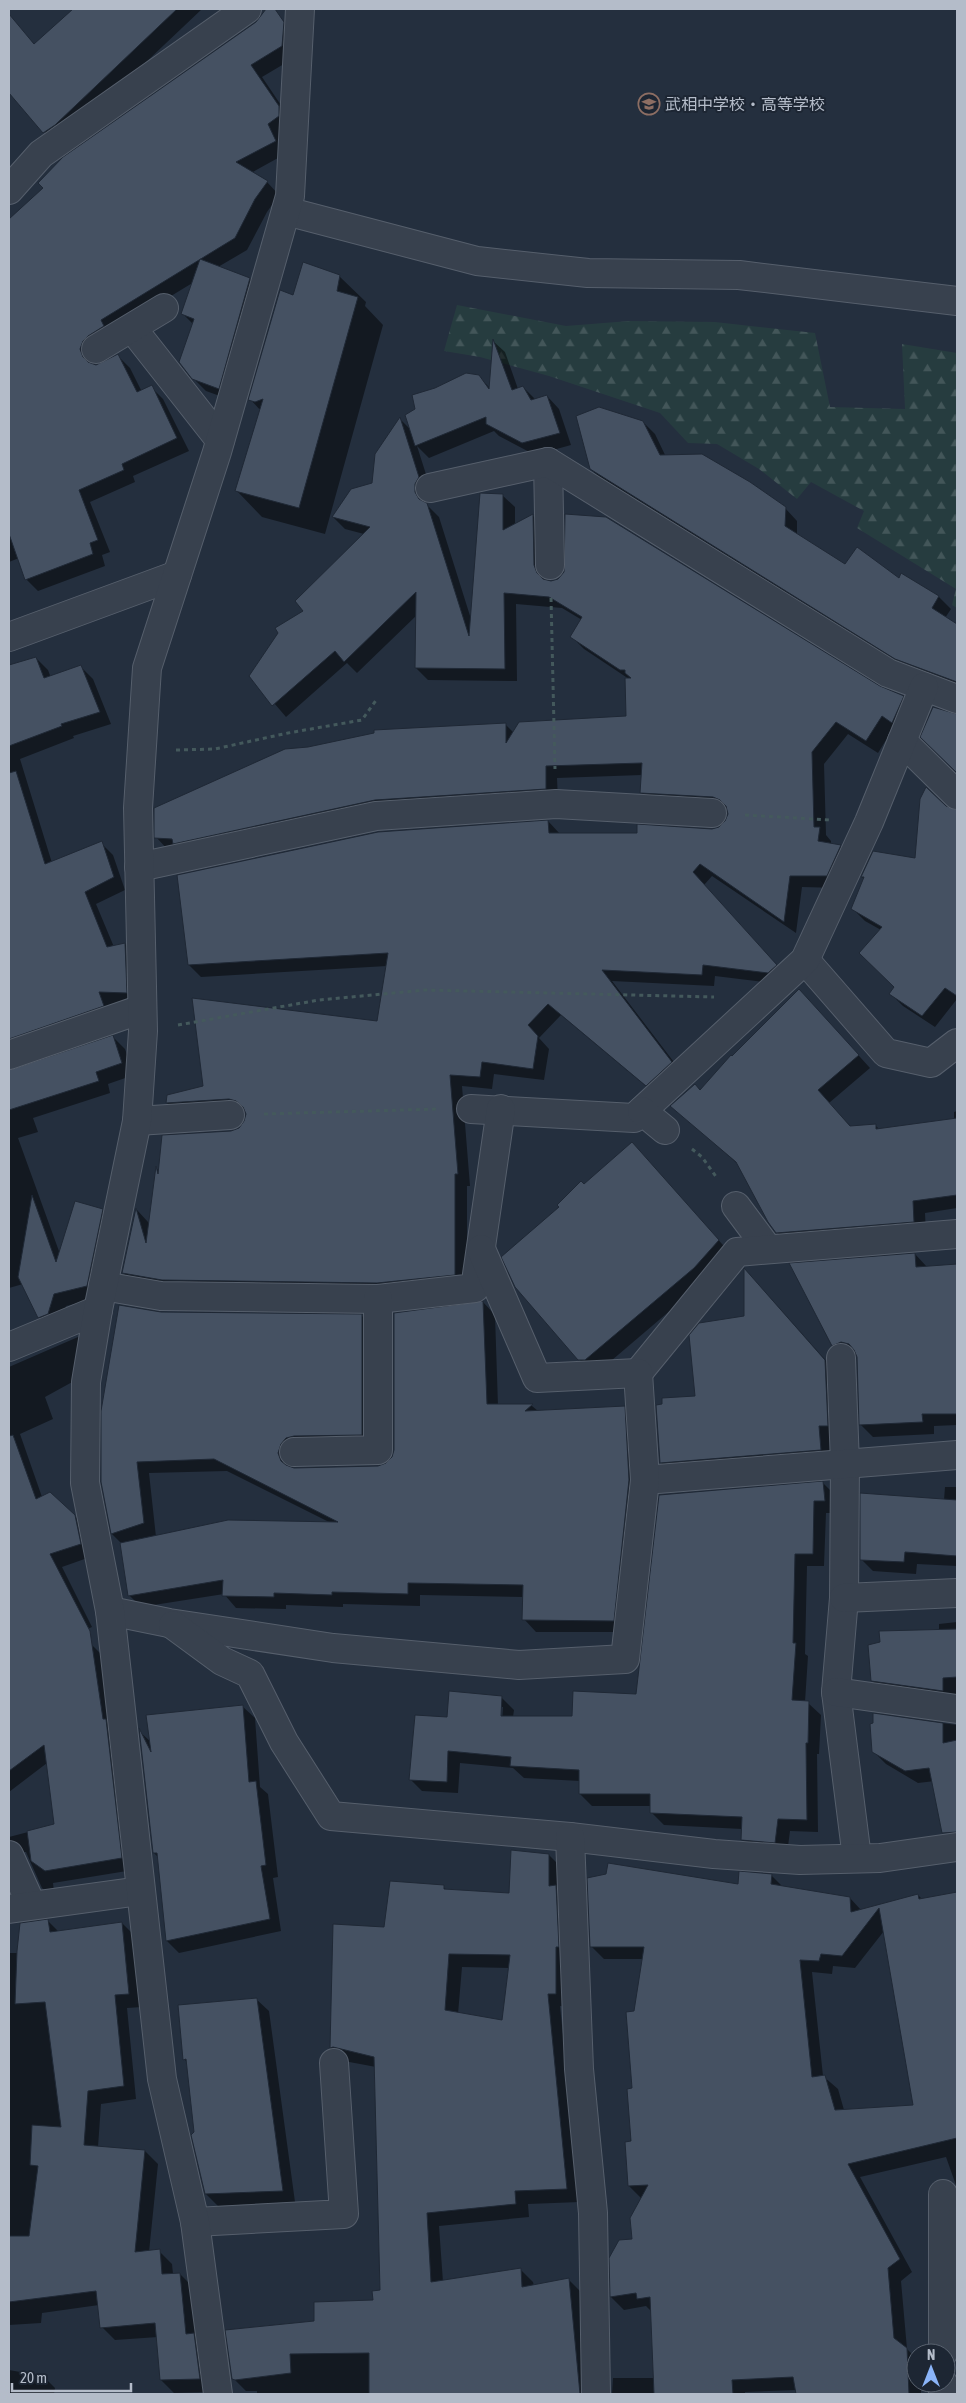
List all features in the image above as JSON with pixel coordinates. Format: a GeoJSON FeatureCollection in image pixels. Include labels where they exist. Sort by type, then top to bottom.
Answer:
{"type":"FeatureCollection","features":[{"type":"Feature","properties":{"kind":"street"},"geometry":{"type":"LineString","coordinates":[[9,190],[41,154],[247,9]]}},
{"type":"Feature","properties":{"kind":"street"},"geometry":{"type":"LineString","coordinates":[[218,2394],[195,2222],[162,2079],[110,1611],[85,1483],[86,1382],[137,1121],[143,1020],[138,808],[147,668],[220,440],[290,196],[300,9]]}},
{"type":"Feature","properties":{"kind":"street"},"geometry":{"type":"LineString","coordinates":[[286,211],[477,261],[588,273],[740,275],[957,301]]}},
{"type":"Feature","properties":{"kind":"street"},"geometry":{"type":"LineString","coordinates":[[96,349],[164,308]]}},
{"type":"Feature","properties":{"kind":"street"},"geometry":{"type":"LineString","coordinates":[[132,328],[220,440]]}},
{"type":"Feature","properties":{"kind":"street"},"geometry":{"type":"LineString","coordinates":[[430,488],[548,462],[888,673],[957,699]]}},
{"type":"Feature","properties":{"kind":"street"},"geometry":{"type":"LineString","coordinates":[[548,462],[550,564]]}},
{"type":"Feature","properties":{"kind":"street"},"geometry":{"type":"LineString","coordinates":[[9,637],[177,575]]}},
{"type":"Feature","properties":{"kind":"street"},"geometry":{"type":"LineString","coordinates":[[471,1109],[501,1109],[634,1118],[756,1006],[805,960],[869,822],[924,687]]}},
{"type":"Feature","properties":{"kind":"street"},"geometry":{"type":"LineString","coordinates":[[902,741],[957,794]]}},
{"type":"Feature","properties":{"kind":"street"},"geometry":{"type":"LineString","coordinates":[[139,868],[376,816],[556,804],[712,813]]}},
{"type":"Feature","properties":{"kind":"street"},"geometry":{"type":"LineString","coordinates":[[805,960],[886,1053],[931,1063],[957,1043]]}},
{"type":"Feature","properties":{"kind":"street"},"geometry":{"type":"LineString","coordinates":[[9,1055],[143,1020]]}},
{"type":"Feature","properties":{"kind":"street"},"geometry":{"type":"LineString","coordinates":[[9,1347],[101,1298],[161,1296],[378,1299],[474,1288],[501,1109]]}},
{"type":"Feature","properties":{"kind":"street"},"geometry":{"type":"LineString","coordinates":[[642,1111],[665,1130]]}},
{"type":"Feature","properties":{"kind":"street"},"geometry":{"type":"LineString","coordinates":[[137,1121],[230,1115]]}},
{"type":"Feature","properties":{"kind":"street"},"geometry":{"type":"LineString","coordinates":[[736,1206],[768,1249]]}},
{"type":"Feature","properties":{"kind":"street"},"geometry":{"type":"LineString","coordinates":[[110,1611],[333,1648],[519,1665],[625,1659],[645,1480],[638,1374],[737,1252],[957,1234]]}},
{"type":"Feature","properties":{"kind":"street"},"geometry":{"type":"LineString","coordinates":[[481,1249],[537,1378],[638,1374]]}},
{"type":"Feature","properties":{"kind":"street"},"geometry":{"type":"LineString","coordinates":[[294,1452],[378,1450],[378,1299]]}},
{"type":"Feature","properties":{"kind":"street"},"geometry":{"type":"LineString","coordinates":[[841,1358],[845,1464],[844,1598],[836,1692],[857,1858]]}},
{"type":"Feature","properties":{"kind":"street"},"geometry":{"type":"LineString","coordinates":[[645,1480],[957,1455]]}},
{"type":"Feature","properties":{"kind":"street"},"geometry":{"type":"LineString","coordinates":[[844,1598],[957,1593]]}},
{"type":"Feature","properties":{"kind":"street"},"geometry":{"type":"LineString","coordinates":[[169,1622],[222,1661],[250,1674],[284,1742],[331,1816],[570,1837],[714,1854],[800,1860],[880,1858],[957,1847]]}},
{"type":"Feature","properties":{"kind":"street"},"geometry":{"type":"LineString","coordinates":[[836,1692],[957,1709]]}},
{"type":"Feature","properties":{"kind":"street"},"geometry":{"type":"LineString","coordinates":[[570,1837],[579,2069],[593,2213],[596,2394]]}},
{"type":"Feature","properties":{"kind":"street"},"geometry":{"type":"LineString","coordinates":[[9,1855],[20,1907],[140,1891]]}},
{"type":"Feature","properties":{"kind":"street"},"geometry":{"type":"LineString","coordinates":[[195,2222],[344,2214],[334,2064]]}},
{"type":"Feature","properties":{"kind":"street"},"geometry":{"type":"LineString","coordinates":[[943,2194],[943,2343]]}},
{"type":"Feature","properties":{"kind":"path"},"geometry":{"type":"LineString","coordinates":[[550,564],[556,804]]}},
{"type":"Feature","properties":{"kind":"path"},"geometry":{"type":"LineString","coordinates":[[141,750],[215,749],[288,733],[362,720],[377,699]]}},
{"type":"Feature","properties":{"kind":"path"},"geometry":{"type":"LineString","coordinates":[[712,813],[869,822]]}},
{"type":"Feature","properties":{"kind":"path"},"geometry":{"type":"LineString","coordinates":[[143,1020],[425,990],[706,996],[736,999],[756,1006]]}},
{"type":"Feature","properties":{"kind":"path"},"geometry":{"type":"LineString","coordinates":[[230,1115],[471,1109]]}},
{"type":"Feature","properties":{"kind":"path"},"geometry":{"type":"LineString","coordinates":[[665,1130],[702,1157],[736,1206]]}},
{"type":"Feature","properties":{"kind":"green space"},"geometry":{"type":"Polygon","coordinates":[[[457,305],[566,326],[629,321],[715,322],[815,333],[830,407],[905,409],[902,344],[957,353],[957,608],[952,605],[956,589],[857,528],[864,511],[811,482],[797,499],[759,469],[717,444],[688,443],[660,413],[549,376],[480,357],[444,351],[457,305]]]}},
{"type":"Feature","properties":{"kind":"building"},"geometry":{"type":"Polygon","coordinates":[[[73,9],[177,9],[55,125],[43,133],[9,93],[9,14],[34,44],[73,9]]]}},
{"type":"Feature","properties":{"kind":"building"},"geometry":{"type":"Polygon","coordinates":[[[266,9],[275,9],[284,22],[282,46],[251,65],[279,106],[279,116],[268,124],[276,141],[236,162],[268,181],[255,199],[235,238],[101,320],[104,326],[88,336],[83,341],[80,349],[83,357],[88,362],[96,365],[118,354],[137,392],[152,385],[177,438],[122,464],[124,470],[79,490],[98,540],[90,543],[93,554],[25,580],[9,534],[9,219],[43,188],[38,183],[63,157],[256,22],[266,9]]]}},
{"type":"Feature","properties":{"kind":"building"},"geometry":{"type":"Polygon","coordinates":[[[200,259],[250,278],[219,389],[192,379],[179,362],[194,319],[181,314],[200,259]]]}},
{"type":"Feature","properties":{"kind":"building"},"geometry":{"type":"Polygon","coordinates":[[[303,262],[340,275],[337,291],[358,297],[299,508],[235,491],[263,399],[255,402],[248,400],[280,290],[293,295],[303,262]]]}},
{"type":"Feature","properties":{"kind":"building"},"geometry":{"type":"Polygon","coordinates":[[[493,339],[512,390],[523,386],[531,400],[547,395],[560,433],[522,443],[486,424],[486,417],[415,446],[405,415],[415,409],[412,395],[435,388],[466,373],[479,375],[489,389],[493,339]]]}},
{"type":"Feature","properties":{"kind":"building"},"geometry":{"type":"Polygon","coordinates":[[[599,407],[643,421],[660,455],[702,454],[750,482],[786,507],[785,526],[845,564],[857,547],[899,578],[901,573],[939,596],[932,608],[957,624],[957,682],[895,659],[590,469],[576,416],[599,407]]]}},
{"type":"Feature","properties":{"kind":"building"},"geometry":{"type":"Polygon","coordinates":[[[400,417],[419,477],[415,484],[415,492],[419,499],[427,503],[469,636],[480,493],[503,494],[503,530],[533,514],[534,565],[537,573],[543,579],[551,581],[558,579],[564,572],[565,514],[606,517],[880,686],[904,696],[892,723],[882,716],[866,741],[836,722],[812,752],[814,827],[820,827],[818,841],[841,845],[827,876],[790,876],[784,922],[700,864],[693,872],[777,965],[768,973],[703,965],[702,975],[602,970],[672,1062],[646,1086],[548,1004],[528,1025],[538,1036],[533,1069],[482,1062],[480,1077],[450,1075],[458,1174],[455,1174],[455,1275],[377,1283],[162,1280],[122,1273],[136,1208],[146,1243],[156,1166],[158,1174],[162,1135],[231,1131],[239,1128],[246,1114],[243,1107],[236,1101],[229,1099],[166,1103],[167,1095],[203,1086],[192,998],[377,1021],[388,953],[188,965],[177,875],[378,832],[548,820],[549,833],[637,833],[637,824],[712,829],[719,827],[725,821],[728,814],[726,806],[720,800],[713,797],[640,793],[642,763],[546,766],[546,789],[375,800],[173,844],[172,839],[154,838],[154,808],[285,749],[308,747],[374,733],[374,730],[506,723],[506,743],[519,722],[626,716],[625,678],[631,678],[625,673],[625,670],[620,670],[570,637],[582,617],[549,597],[504,593],[505,669],[415,668],[416,592],[344,662],[335,651],[272,706],[249,676],[278,633],[275,628],[303,611],[295,601],[370,527],[332,517],[351,489],[372,483],[375,454],[400,417]]]}},
{"type":"Feature","properties":{"kind":"building"},"geometry":{"type":"Polygon","coordinates":[[[36,657],[44,678],[81,665],[100,712],[61,724],[62,726],[9,746],[9,665],[36,657]]]}},
{"type":"Feature","properties":{"kind":"building"},"geometry":{"type":"Polygon","coordinates":[[[933,707],[957,714],[957,773],[920,737],[933,707]]]}},
{"type":"Feature","properties":{"kind":"building"},"geometry":{"type":"Polygon","coordinates":[[[16,771],[45,864],[102,841],[114,877],[85,892],[107,947],[125,943],[127,993],[99,992],[104,1006],[9,1039],[9,773],[16,771]]]}},
{"type":"Feature","properties":{"kind":"building"},"geometry":{"type":"Polygon","coordinates":[[[926,787],[946,806],[957,810],[957,996],[945,988],[922,1016],[889,994],[894,987],[859,953],[882,927],[851,909],[864,877],[861,877],[873,851],[915,858],[920,799],[926,787]]]}},
{"type":"Feature","properties":{"kind":"building"},"geometry":{"type":"Polygon","coordinates":[[[799,989],[859,1055],[818,1090],[850,1126],[876,1124],[876,1129],[957,1118],[957,1195],[913,1201],[914,1222],[776,1233],[768,1222],[736,1162],[670,1106],[695,1084],[700,1090],[731,1055],[799,989]]]}},
{"type":"Feature","properties":{"kind":"building"},"geometry":{"type":"Polygon","coordinates":[[[113,1035],[122,1063],[96,1072],[99,1081],[9,1110],[9,1070],[113,1035]]]}},
{"type":"Feature","properties":{"kind":"building"},"geometry":{"type":"Polygon","coordinates":[[[632,1142],[719,1240],[694,1268],[585,1360],[578,1360],[515,1287],[501,1257],[559,1207],[557,1205],[581,1181],[584,1184],[632,1142]]]}},
{"type":"Feature","properties":{"kind":"building"},"geometry":{"type":"Polygon","coordinates":[[[32,1195],[56,1262],[75,1201],[103,1209],[87,1286],[54,1294],[48,1314],[38,1318],[18,1277],[32,1195]]]}},
{"type":"Feature","properties":{"kind":"building"},"geometry":{"type":"Polygon","coordinates":[[[915,1253],[916,1267],[957,1264],[957,1414],[922,1414],[923,1422],[859,1425],[857,1357],[854,1350],[849,1344],[841,1342],[832,1346],[789,1263],[915,1253]]]}},
{"type":"Feature","properties":{"kind":"building"},"geometry":{"type":"Polygon","coordinates":[[[744,1268],[825,1360],[828,1426],[819,1426],[821,1450],[660,1463],[656,1405],[662,1404],[662,1398],[695,1396],[689,1335],[699,1323],[744,1316],[744,1268]]]}},
{"type":"Feature","properties":{"kind":"building"},"geometry":{"type":"Polygon","coordinates":[[[483,1301],[487,1404],[533,1404],[525,1411],[625,1406],[629,1480],[614,1621],[522,1620],[523,1585],[408,1583],[408,1594],[332,1592],[332,1595],[274,1593],[274,1597],[222,1596],[223,1580],[128,1596],[120,1543],[228,1520],[338,1522],[214,1459],[137,1462],[144,1523],[111,1534],[101,1482],[101,1411],[119,1305],[161,1312],[362,1314],[362,1435],[294,1436],[286,1438],[281,1444],[278,1453],[281,1461],[294,1468],[378,1466],[386,1463],[392,1457],[394,1450],[394,1313],[483,1301]]]}},
{"type":"Feature","properties":{"kind":"building"},"geometry":{"type":"Polygon","coordinates":[[[13,1435],[36,1499],[50,1492],[75,1515],[81,1544],[50,1554],[90,1631],[103,1719],[106,1719],[122,1858],[45,1871],[31,1861],[27,1831],[54,1824],[44,1745],[9,1771],[9,1436],[13,1435]]]}},
{"type":"Feature","properties":{"kind":"building"},"geometry":{"type":"Polygon","coordinates":[[[823,1481],[825,1501],[814,1501],[813,1554],[795,1554],[793,1643],[796,1643],[792,1700],[809,1701],[808,1743],[806,1743],[807,1820],[778,1819],[775,1843],[741,1840],[742,1817],[650,1813],[650,1794],[579,1794],[579,1770],[510,1766],[511,1757],[448,1751],[447,1782],[409,1780],[415,1715],[447,1717],[449,1691],[502,1696],[501,1716],[572,1716],[573,1691],[636,1694],[659,1495],[823,1481]]]}},
{"type":"Feature","properties":{"kind":"building"},"geometry":{"type":"Polygon","coordinates":[[[860,1493],[957,1500],[957,1556],[905,1552],[904,1562],[860,1560],[860,1493]]]}},
{"type":"Feature","properties":{"kind":"building"},"geometry":{"type":"Polygon","coordinates":[[[957,1629],[957,1677],[943,1678],[943,1691],[871,1681],[868,1645],[880,1642],[879,1631],[957,1629]]]}},
{"type":"Feature","properties":{"kind":"building"},"geometry":{"type":"Polygon","coordinates":[[[243,1705],[249,1782],[256,1781],[266,1865],[261,1866],[270,1919],[166,1941],[157,1853],[153,1853],[139,1728],[151,1752],[146,1715],[243,1705]]]}},
{"type":"Feature","properties":{"kind":"building"},"geometry":{"type":"Polygon","coordinates":[[[873,1713],[943,1723],[943,1743],[957,1740],[957,1832],[942,1833],[929,1768],[905,1771],[872,1752],[870,1724],[873,1723],[873,1713]]]}},
{"type":"Feature","properties":{"kind":"building"},"geometry":{"type":"Polygon","coordinates":[[[511,1850],[549,1854],[549,1886],[556,1885],[559,1947],[556,1947],[556,1994],[548,1994],[567,2189],[515,2191],[516,2204],[427,2213],[431,2282],[521,2268],[522,2287],[569,2278],[580,2394],[369,2394],[369,2353],[290,2354],[291,2373],[232,2379],[225,2330],[314,2321],[314,2302],[373,2300],[372,2291],[380,2290],[374,2057],[333,2047],[330,2048],[333,1924],[384,1927],[390,1881],[444,1885],[444,1889],[509,1893],[511,1850]],[[449,1954],[445,2010],[502,2020],[510,1955],[449,1954]]]}},
{"type":"Feature","properties":{"kind":"building"},"geometry":{"type":"Polygon","coordinates":[[[608,1863],[738,1884],[739,1871],[772,1874],[771,1884],[850,1897],[851,1912],[918,1894],[919,1899],[957,1892],[957,2138],[848,2164],[900,2259],[888,2268],[894,2338],[906,2347],[906,2393],[909,2394],[796,2394],[793,2377],[732,2380],[733,2394],[654,2394],[650,2297],[637,2299],[636,2293],[610,2297],[609,2258],[619,2240],[632,2239],[630,2218],[648,2185],[628,2186],[625,2142],[631,2141],[627,2089],[632,2088],[626,2012],[634,2011],[644,1947],[590,1947],[587,1878],[606,1874],[608,1863]],[[879,1908],[842,1956],[821,1954],[819,1961],[800,1960],[812,2077],[825,2075],[835,2110],[913,2105],[879,1908]]]}},
{"type":"Feature","properties":{"kind":"building"},"geometry":{"type":"Polygon","coordinates":[[[48,1919],[50,1932],[122,1922],[129,1994],[115,1995],[124,2086],[88,2091],[84,2145],[145,2150],[135,2252],[160,2249],[162,2274],[180,2273],[186,2334],[194,2333],[200,2379],[160,2380],[155,2323],[100,2328],[96,2291],[9,2302],[9,2236],[29,2236],[38,2166],[30,2165],[32,2125],[61,2127],[45,2002],[15,2004],[20,1923],[48,1919]]]}},
{"type":"Feature","properties":{"kind":"building"},"geometry":{"type":"Polygon","coordinates":[[[257,1998],[283,2191],[205,2194],[191,2135],[194,2132],[186,2059],[183,2060],[178,2005],[257,1998]]]}},
{"type":"Feature","properties":{"kind":"place","name":"武相中学校・高等学校"},"geometry":{"type":"Point","coordinates":[649,104]}}]}
